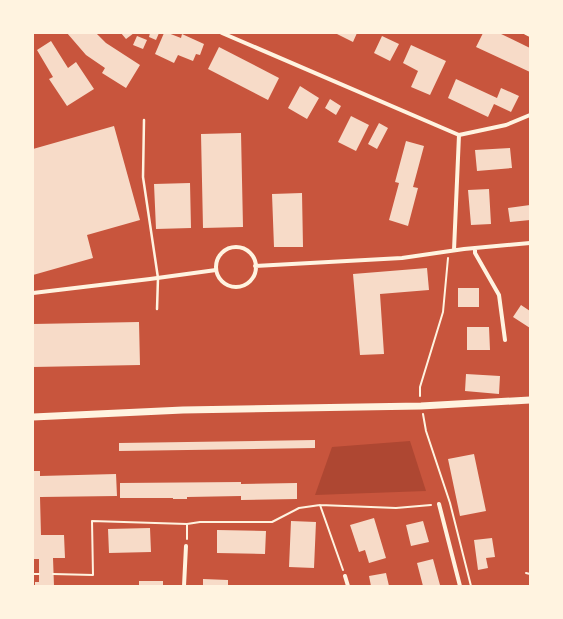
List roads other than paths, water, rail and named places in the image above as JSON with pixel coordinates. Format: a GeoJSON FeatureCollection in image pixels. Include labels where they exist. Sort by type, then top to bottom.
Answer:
{"type":"FeatureCollection","features":[{"type":"Feature","properties":{"kind":"main road"},"geometry":{"type":"LineString","coordinates":[[33,417],[183,410],[421,406],[530,400]]}},
{"type":"Feature","properties":{"kind":"street"},"geometry":{"type":"LineString","coordinates":[[222,33],[459,135],[506,125],[530,115]]}},
{"type":"Feature","properties":{"kind":"street"},"geometry":{"type":"LineString","coordinates":[[526,33],[530,35]]}},
{"type":"Feature","properties":{"kind":"street"},"geometry":{"type":"LineString","coordinates":[[454,250],[459,135]]}},
{"type":"Feature","properties":{"kind":"street"},"geometry":{"type":"LineString","coordinates":[[255,266],[402,258],[454,250],[530,243]]}},
{"type":"Feature","properties":{"kind":"street"},"geometry":{"type":"LineString","coordinates":[[233,247],[246,250],[251,254],[255,266],[255,272],[247,283],[234,287],[222,282],[216,270],[218,258],[227,249],[233,247]]}},
{"type":"Feature","properties":{"kind":"street"},"geometry":{"type":"LineString","coordinates":[[475,248],[475,253],[499,295],[506,340]]}},
{"type":"Feature","properties":{"kind":"street"},"geometry":{"type":"LineString","coordinates":[[33,293],[216,270]]}},
{"type":"Feature","properties":{"kind":"street"},"geometry":{"type":"LineString","coordinates":[[439,504],[460,586]]}},
{"type":"Feature","properties":{"kind":"street"},"geometry":{"type":"LineString","coordinates":[[184,586],[186,546]]}},
{"type":"Feature","properties":{"kind":"street"},"geometry":{"type":"LineString","coordinates":[[345,576],[348,586]]}},
{"type":"Feature","properties":{"kind":"lane"},"geometry":{"type":"LineString","coordinates":[[144,120],[143,177],[158,278],[157,309]]}}]}
